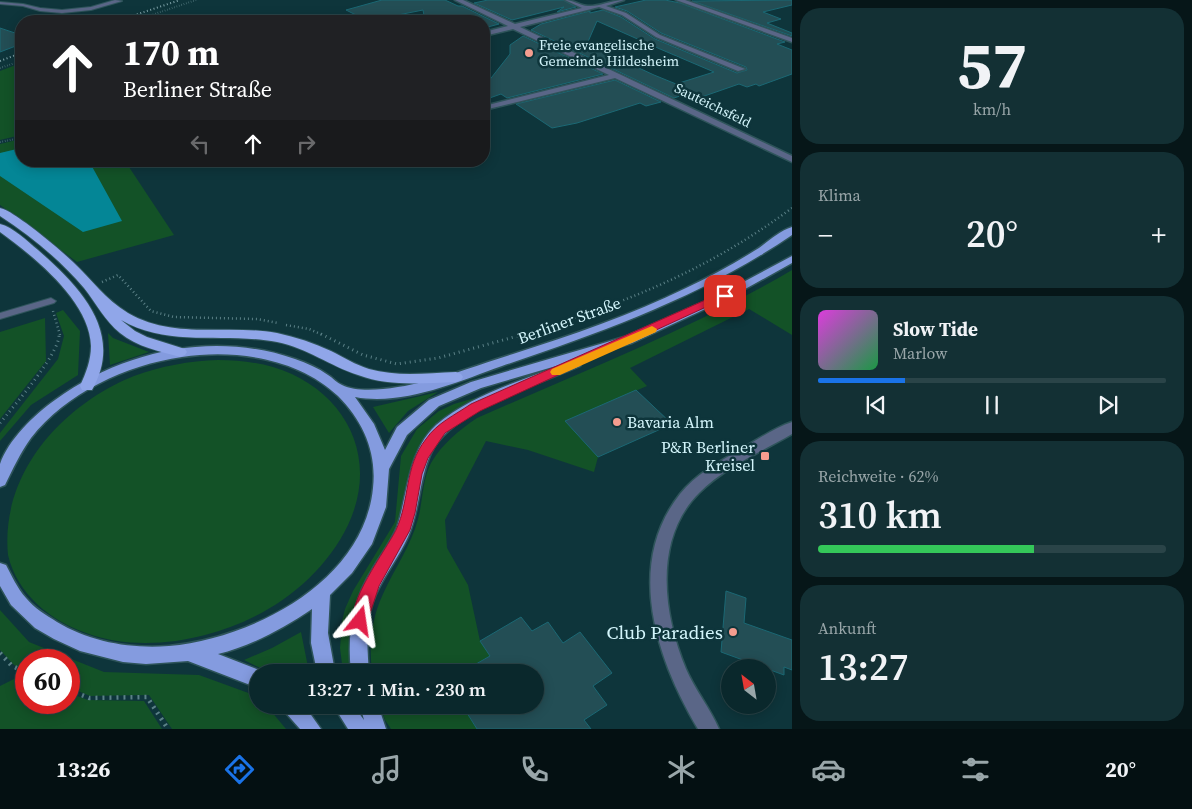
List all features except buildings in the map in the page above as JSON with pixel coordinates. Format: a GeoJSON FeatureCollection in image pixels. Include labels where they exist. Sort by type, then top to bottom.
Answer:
{"type":"FeatureCollection","features":[{"type":"Feature","properties":{"kind":"highway"},"geometry":{"type":"LineString","coordinates":[[0,211],[41,240],[87,283],[99,297],[110,315],[129,334],[141,340],[180,352]]}},
{"type":"Feature","properties":{"kind":"highway"},"geometry":{"type":"LineString","coordinates":[[0,227],[54,273],[70,290],[88,315],[97,338],[98,349],[93,373],[86,386]]}},
{"type":"Feature","properties":{"kind":"highway"},"geometry":{"type":"LineString","coordinates":[[99,297],[127,318],[153,329],[183,333],[243,333],[275,337],[307,346],[355,370],[383,377],[400,379],[456,377]]}},
{"type":"Feature","properties":{"kind":"main road","name":"Berliner Straße"},"geometry":{"type":"LineString","coordinates":[[340,390],[367,395],[415,388],[456,377],[576,338],[680,296],[748,261],[792,230]]}},
{"type":"Feature","properties":{"kind":"main road","name":"Berliner Straße"},"geometry":{"type":"LineString","coordinates":[[382,469],[402,431],[434,403],[476,385],[628,340],[725,296],[792,259]]}},
{"type":"Feature","properties":{"kind":"main road"},"geometry":{"type":"LineString","coordinates":[[359,664],[358,643],[364,604],[372,583],[403,530],[416,474],[430,443],[441,430],[475,407],[628,340]]}},
{"type":"Feature","properties":{"kind":"main road"},"geometry":{"type":"LineString","coordinates":[[0,481],[4,466],[30,430],[47,412],[86,386],[130,365],[180,352],[221,349],[280,358],[316,372],[340,390],[355,405],[372,434],[382,469],[380,498],[371,528],[354,559],[322,593],[277,622],[250,635],[220,645],[188,652],[156,655],[123,652],[92,646],[67,636],[42,622],[23,606],[10,591],[0,570]]}},
{"type":"Feature","properties":{"kind":"main road"},"geometry":{"type":"LineString","coordinates":[[322,593],[318,623],[320,648],[324,664]]}},
{"type":"Feature","properties":{"kind":"main road"},"geometry":{"type":"LineString","coordinates":[[188,652],[249,674]]}},
{"type":"Feature","properties":{"kind":"main road"},"geometry":{"type":"LineString","coordinates":[[300,714],[311,729]]}},
{"type":"Feature","properties":{"kind":"main road"},"geometry":{"type":"LineString","coordinates":[[348,714],[359,729]]}},
{"type":"Feature","properties":{"kind":"main road"},"geometry":{"type":"LineString","coordinates":[[372,714],[376,729]]}},
{"type":"Feature","properties":{"kind":"street","name":"Sauteichsfeld"},"geometry":{"type":"LineString","coordinates":[[458,0],[617,74],[792,159]]}},
{"type":"Feature","properties":{"kind":"street"},"geometry":{"type":"LineString","coordinates":[[568,0],[587,8]]}},
{"type":"Feature","properties":{"kind":"street"},"geometry":{"type":"LineString","coordinates":[[490,32],[620,0]]}},
{"type":"Feature","properties":{"kind":"street"},"geometry":{"type":"LineString","coordinates":[[679,0],[792,40]]}},
{"type":"Feature","properties":{"kind":"street"},"geometry":{"type":"LineString","coordinates":[[599,5],[624,14],[658,36],[741,69]]}},
{"type":"Feature","properties":{"kind":"street"},"geometry":{"type":"LineString","coordinates":[[490,107],[617,74]]}},
{"type":"Feature","properties":{"kind":"street"},"geometry":{"type":"LineString","coordinates":[[709,729],[679,676],[663,629],[656,586],[661,544],[669,525],[685,498],[697,486],[712,474],[792,428]]}},
{"type":"Feature","properties":{"kind":"lane"},"geometry":{"type":"LineString","coordinates":[[0,3],[9,6],[24,5],[41,10],[83,10],[95,9],[120,1],[117,0]]}},
{"type":"Feature","properties":{"kind":"lane"},"geometry":{"type":"LineString","coordinates":[[0,316],[50,301]]}},
{"type":"Feature","properties":{"kind":"path"},"geometry":{"type":"LineString","coordinates":[[152,15],[196,0]]}},
{"type":"Feature","properties":{"kind":"path"},"geometry":{"type":"LineString","coordinates":[[0,68],[15,62]]}},
{"type":"Feature","properties":{"kind":"path"},"geometry":{"type":"LineString","coordinates":[[0,142],[15,139]]}},
{"type":"Feature","properties":{"kind":"path"},"geometry":{"type":"LineString","coordinates":[[101,282],[118,276],[151,311],[174,317],[257,319],[308,329],[375,359],[397,364],[424,362],[514,338],[616,304],[665,284],[743,244],[792,208]]}},
{"type":"Feature","properties":{"kind":"path"},"geometry":{"type":"LineString","coordinates":[[0,423],[54,353],[60,337],[50,301]]}},
{"type":"Feature","properties":{"kind":"path"},"geometry":{"type":"LineString","coordinates":[[0,653],[15,667]]}},
{"type":"Feature","properties":{"kind":"path"},"geometry":{"type":"LineString","coordinates":[[80,694],[89,698],[147,697],[168,729]]}},
{"type":"Feature","properties":{"kind":"green space"},"geometry":{"type":"Polygon","coordinates":[[[15,65],[15,136],[0,140],[0,71],[15,65]]]}},
{"type":"Feature","properties":{"kind":"green space"},"geometry":{"type":"Polygon","coordinates":[[[15,140],[15,167],[129,167],[174,235],[77,262],[0,205],[0,144],[15,140]]]}},
{"type":"Feature","properties":{"kind":"green space"},"geometry":{"type":"Polygon","coordinates":[[[792,270],[792,335],[749,309],[630,368],[647,386],[565,421],[598,457],[594,472],[528,450],[486,441],[445,520],[447,548],[468,585],[480,641],[490,656],[476,664],[372,664],[373,623],[379,603],[415,529],[420,512],[424,483],[431,463],[451,438],[477,418],[676,330],[792,270]]]}},
{"type":"Feature","properties":{"kind":"green space"},"geometry":{"type":"Polygon","coordinates":[[[63,310],[80,331],[78,375],[31,405],[0,441],[0,433],[58,359],[64,336],[56,313],[63,310]]]}},
{"type":"Feature","properties":{"kind":"green space"},"geometry":{"type":"Polygon","coordinates":[[[45,318],[46,361],[0,419],[0,332],[45,318]]]}},
{"type":"Feature","properties":{"kind":"green space"},"geometry":{"type":"Polygon","coordinates":[[[108,333],[113,338],[149,352],[110,365],[108,333]]]}},
{"type":"Feature","properties":{"kind":"green space"},"geometry":{"type":"Polygon","coordinates":[[[218,360],[259,364],[273,367],[298,377],[319,391],[336,408],[349,428],[357,450],[360,474],[357,499],[348,525],[337,545],[323,564],[289,595],[249,619],[205,635],[176,641],[146,643],[115,641],[86,633],[60,621],[27,594],[12,569],[8,555],[8,525],[14,496],[26,469],[42,445],[61,423],[84,404],[108,388],[154,369],[218,360]]]}},
{"type":"Feature","properties":{"kind":"green space"},"geometry":{"type":"Polygon","coordinates":[[[438,392],[408,411],[389,433],[373,407],[438,392]]]}},
{"type":"Feature","properties":{"kind":"green space"},"geometry":{"type":"Polygon","coordinates":[[[489,394],[421,445],[414,458],[399,527],[351,654],[352,664],[342,664],[340,648],[345,609],[353,591],[395,522],[401,456],[417,429],[439,411],[454,404],[489,394]]]}},
{"type":"Feature","properties":{"kind":"green space"},"geometry":{"type":"Polygon","coordinates":[[[0,610],[29,642],[46,649],[15,649],[15,665],[0,650],[0,610]]]}},
{"type":"Feature","properties":{"kind":"green space"},"geometry":{"type":"Polygon","coordinates":[[[301,632],[307,664],[252,664],[244,660],[272,648],[301,632]]]}},
{"type":"Feature","properties":{"kind":"green space"},"geometry":{"type":"Polygon","coordinates":[[[80,662],[104,672],[199,675],[249,693],[249,714],[274,714],[286,729],[172,729],[149,695],[90,696],[80,692],[80,662]]]}},
{"type":"Feature","properties":{"kind":"green space"},"geometry":{"type":"Polygon","coordinates":[[[15,678],[15,714],[80,714],[80,697],[88,700],[144,701],[162,729],[0,729],[0,686],[15,678]]]}},
{"type":"Feature","properties":{"kind":"green space"},"geometry":{"type":"Polygon","coordinates":[[[383,714],[468,714],[477,729],[391,729],[383,714]]]}},
{"type":"Feature","properties":{"kind":"water"},"geometry":{"type":"Polygon","coordinates":[[[15,149],[15,167],[92,167],[122,221],[83,232],[0,176],[0,153],[15,149]]]}},
{"type":"Feature","properties":{"kind":"railway"},"geometry":{"type":"LineString","coordinates":[[135,15],[180,0]]}},
{"type":"Feature","properties":{"kind":"railway"},"geometry":{"type":"LineString","coordinates":[[0,61],[15,55]]}},
{"type":"Feature","properties":{"kind":"slow traffic"},"geometry":{"type":"LineString","coordinates":[[556,372],[652,329]]}},
{"type":"Feature","properties":{"kind":"place","name":"Freie evangelische Gemeinde Hildesheim"},"geometry":{"type":"Point","coordinates":[529,53]}},
{"type":"Feature","properties":{"kind":"place","name":"Bavaria Alm"},"geometry":{"type":"Point","coordinates":[617,422]}},
{"type":"Feature","properties":{"kind":"place","name":"P&R Berliner Kreisel"},"geometry":{"type":"Point","coordinates":[765,456]}},
{"type":"Feature","properties":{"kind":"place","name":"Club Paradies"},"geometry":{"type":"Point","coordinates":[733,632]}},
{"type":"Feature","properties":{"kind":"route"},"geometry":{"type":"LineString","coordinates":[[360,621],[372,583],[403,530],[421,457],[441,430],[475,407],[725,296]]}}]}
